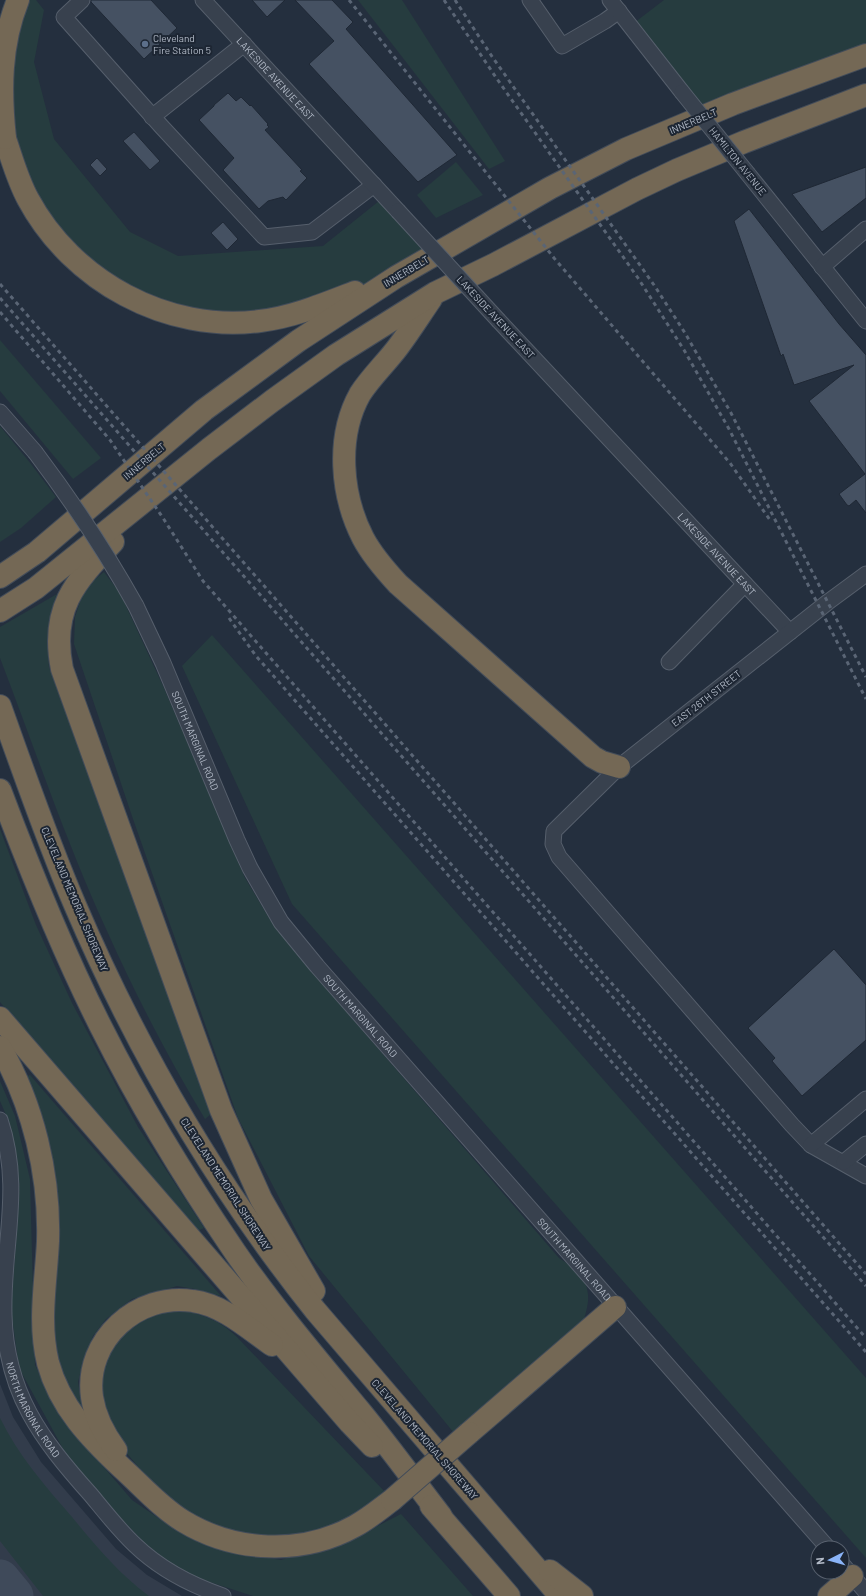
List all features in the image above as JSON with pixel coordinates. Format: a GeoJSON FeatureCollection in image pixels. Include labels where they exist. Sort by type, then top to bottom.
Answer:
{"type":"FeatureCollection","features":[{"type":"Feature","properties":{"kind":"highway"},"geometry":{"type":"LineString","coordinates":[[18,0],[9,28],[2,61],[1,86],[3,132],[14,168],[37,215],[59,245],[99,279],[128,297],[155,309],[184,318],[215,322],[260,321],[299,313],[396,277]]}},
{"type":"Feature","properties":{"kind":"highway","name":"INNERBELT"},"geometry":{"type":"LineString","coordinates":[[0,577],[37,552],[210,406],[316,328],[396,277],[550,188],[626,149],[733,104],[866,55]]}},
{"type":"Feature","properties":{"kind":"highway"},"geometry":{"type":"LineString","coordinates":[[0,611],[36,588],[240,425],[304,378],[363,338],[435,293],[493,265],[630,192],[677,170],[744,142],[866,95]]}},
{"type":"Feature","properties":{"kind":"highway"},"geometry":{"type":"LineString","coordinates":[[435,293],[398,347],[367,383],[352,414],[346,434],[344,452],[348,496],[357,525],[370,550],[398,584],[592,757],[602,762],[619,767]]}},
{"type":"Feature","properties":{"kind":"highway"},"geometry":{"type":"LineString","coordinates":[[175,477],[90,566],[73,589],[63,610],[60,623],[58,640],[62,669],[221,1110],[262,1199],[348,1348]]}},
{"type":"Feature","properties":{"kind":"highway","name":"CLEVELAND MEMORIAL SHOREWAY"},"geometry":{"type":"LineString","coordinates":[[0,706],[47,836],[76,906],[113,988],[143,1047],[194,1136],[251,1225],[315,1310],[560,1596]]}},
{"type":"Feature","properties":{"kind":"highway"},"geometry":{"type":"LineString","coordinates":[[0,790],[35,882],[81,987],[126,1075],[178,1164],[236,1253],[441,1516],[509,1596]]}},
{"type":"Feature","properties":{"kind":"highway"},"geometry":{"type":"LineString","coordinates":[[0,1018],[350,1423],[441,1516]]}},
{"type":"Feature","properties":{"kind":"highway"},"geometry":{"type":"LineString","coordinates":[[0,1046],[14,1073],[27,1108],[37,1142],[44,1178],[48,1238],[42,1329],[51,1372],[61,1396],[76,1419],[103,1450],[162,1506],[202,1531],[236,1543],[270,1546],[293,1545],[330,1537],[364,1521],[392,1500],[615,1307]]}},
{"type":"Feature","properties":{"kind":"highway"},"geometry":{"type":"LineString","coordinates":[[143,1487],[106,1435],[95,1411],[92,1396],[93,1371],[96,1358],[110,1334],[119,1324],[140,1308],[151,1304],[172,1300],[204,1303],[225,1313],[298,1363]]}},
{"type":"Feature","properties":{"kind":"highway"},"geometry":{"type":"LineString","coordinates":[[513,1541],[582,1596]]}},
{"type":"Feature","properties":{"kind":"highway"},"geometry":{"type":"LineString","coordinates":[[829,1596],[840,1580]]}},
{"type":"Feature","properties":{"kind":"street"},"geometry":{"type":"LineString","coordinates":[[82,0],[64,17],[152,117],[264,237],[312,232],[374,185]]}},
{"type":"Feature","properties":{"kind":"street","name":"LAKESIDE AVENUE EAST"},"geometry":{"type":"LineString","coordinates":[[203,0],[790,632]]}},
{"type":"Feature","properties":{"kind":"street"},"geometry":{"type":"LineString","coordinates":[[530,0],[562,46],[614,6]]}},
{"type":"Feature","properties":{"kind":"street","name":"HAMILTON AVENUE"},"geometry":{"type":"LineString","coordinates":[[614,6],[866,321]]}},
{"type":"Feature","properties":{"kind":"street"},"geometry":{"type":"LineString","coordinates":[[152,117],[244,44]]}},
{"type":"Feature","properties":{"kind":"street"},"geometry":{"type":"LineString","coordinates":[[822,266],[866,229]]}},
{"type":"Feature","properties":{"kind":"street","name":"SOUTH MARGINAL ROAD"},"geometry":{"type":"LineString","coordinates":[[0,412],[35,452],[83,518],[114,566],[136,606],[163,664],[250,868],[282,922],[322,972],[821,1540]]}},
{"type":"Feature","properties":{"kind":"street","name":"EAST 26TH STREET"},"geometry":{"type":"LineString","coordinates":[[811,1145],[559,857],[553,844],[554,832],[619,767],[790,632],[866,575]]}},
{"type":"Feature","properties":{"kind":"street"},"geometry":{"type":"LineString","coordinates":[[669,662],[745,584]]}},
{"type":"Feature","properties":{"kind":"street"},"geometry":{"type":"LineString","coordinates":[[866,1099],[811,1145],[844,1162],[866,1176]]}},
{"type":"Feature","properties":{"kind":"street","name":"NORTH MARGINAL ROAD"},"geometry":{"type":"LineString","coordinates":[[0,1120],[10,1160],[12,1192],[4,1295],[5,1331],[11,1364],[20,1396],[37,1429],[57,1456],[107,1515],[136,1546],[179,1577],[223,1596]]}},
{"type":"Feature","properties":{"kind":"street"},"geometry":{"type":"LineString","coordinates":[[844,1162],[866,1144]]}},
{"type":"Feature","properties":{"kind":"street"},"geometry":{"type":"LineString","coordinates":[[850,1573],[866,1592]]}},
{"type":"Feature","properties":{"kind":"shaded area"},"geometry":{"type":"Polygon","coordinates":[[[0,1384],[13,1417],[41,1462],[116,1549],[147,1575],[182,1596],[0,1596],[0,1384]]]}},
{"type":"Feature","properties":{"kind":"green space"},"geometry":{"type":"Polygon","coordinates":[[[18,0],[36,0],[44,10],[34,62],[54,139],[130,232],[178,256],[323,246],[384,197],[434,250],[396,277],[230,322],[99,279],[14,168],[9,28],[18,0]]]}},
{"type":"Feature","properties":{"kind":"green space"},"geometry":{"type":"Polygon","coordinates":[[[358,0],[402,0],[505,161],[489,169],[358,0]]]}},
{"type":"Feature","properties":{"kind":"green space"},"geometry":{"type":"Polygon","coordinates":[[[664,0],[866,0],[866,55],[703,117],[630,26],[664,0]]]}},
{"type":"Feature","properties":{"kind":"green space"},"geometry":{"type":"Polygon","coordinates":[[[456,162],[483,195],[436,218],[417,195],[456,162]]]}},
{"type":"Feature","properties":{"kind":"green space"},"geometry":{"type":"Polygon","coordinates":[[[0,340],[101,458],[73,479],[0,391],[0,340]]]}},
{"type":"Feature","properties":{"kind":"green space"},"geometry":{"type":"Polygon","coordinates":[[[0,426],[56,497],[21,528],[0,542],[0,426]]]}},
{"type":"Feature","properties":{"kind":"green space"},"geometry":{"type":"Polygon","coordinates":[[[104,572],[120,593],[164,688],[245,878],[269,918],[357,1024],[559,1258],[574,1269],[585,1283],[588,1298],[583,1323],[454,1433],[309,1256],[238,1118],[133,819],[74,644],[75,617],[85,587],[104,572]]]}},
{"type":"Feature","properties":{"kind":"green space"},"geometry":{"type":"Polygon","coordinates":[[[57,594],[51,612],[48,630],[49,667],[211,1114],[205,1119],[141,1003],[92,897],[64,830],[0,658],[0,627],[57,594]]]}},
{"type":"Feature","properties":{"kind":"green space"},"geometry":{"type":"Polygon","coordinates":[[[212,635],[866,1378],[866,1558],[292,904],[182,666],[212,635]]]}},
{"type":"Feature","properties":{"kind":"green space"},"geometry":{"type":"Polygon","coordinates":[[[0,829],[36,925],[72,1003],[138,1127],[204,1228],[195,1232],[0,1002],[0,829]]]}},
{"type":"Feature","properties":{"kind":"green space"},"geometry":{"type":"Polygon","coordinates":[[[30,1075],[221,1296],[177,1286],[132,1299],[106,1319],[93,1336],[83,1362],[78,1382],[81,1400],[87,1416],[71,1396],[52,1339],[25,1077],[30,1075]]]}},
{"type":"Feature","properties":{"kind":"green space"},"geometry":{"type":"Polygon","coordinates":[[[0,1081],[15,1116],[30,1179],[35,1365],[60,1416],[132,1500],[173,1528],[212,1546],[239,1553],[281,1560],[358,1536],[401,1514],[473,1596],[253,1596],[188,1575],[152,1551],[74,1469],[19,1368],[11,1310],[19,1199],[6,1115],[0,1101],[0,1081]]]}},
{"type":"Feature","properties":{"kind":"green space"},"geometry":{"type":"Polygon","coordinates":[[[180,1309],[211,1319],[224,1326],[237,1337],[386,1493],[353,1517],[323,1529],[286,1537],[252,1537],[207,1528],[183,1512],[149,1480],[116,1440],[106,1421],[100,1379],[108,1355],[120,1335],[135,1323],[152,1316],[180,1309]]]}},
{"type":"Feature","properties":{"kind":"green space"},"geometry":{"type":"Polygon","coordinates":[[[0,1418],[15,1445],[52,1494],[108,1559],[149,1596],[43,1596],[0,1541],[0,1418]]]}},
{"type":"Feature","properties":{"kind":"building","name":"Cleveland Fire Station 5"},"geometry":{"type":"Polygon","coordinates":[[[91,0],[151,0],[177,28],[144,59],[91,2],[91,0]]]}},
{"type":"Feature","properties":{"kind":"building"},"geometry":{"type":"Polygon","coordinates":[[[252,0],[285,0],[267,17],[252,0]]]}},
{"type":"Feature","properties":{"kind":"building"},"geometry":{"type":"Polygon","coordinates":[[[295,0],[332,0],[353,22],[346,29],[457,155],[418,182],[309,64],[334,41],[295,0]]]}},
{"type":"Feature","properties":{"kind":"building"},"geometry":{"type":"Polygon","coordinates":[[[228,93],[236,101],[241,97],[250,106],[251,105],[268,124],[267,125],[269,127],[265,130],[302,170],[300,171],[307,178],[286,200],[283,197],[268,201],[259,209],[223,170],[234,158],[199,120],[228,93]]]}},
{"type":"Feature","properties":{"kind":"building"},"geometry":{"type":"Polygon","coordinates":[[[134,132],[160,161],[150,170],[123,141],[134,132]]]}},
{"type":"Feature","properties":{"kind":"building"},"geometry":{"type":"Polygon","coordinates":[[[97,158],[107,169],[100,176],[90,165],[97,158]]]}},
{"type":"Feature","properties":{"kind":"building"},"geometry":{"type":"Polygon","coordinates":[[[866,167],[866,198],[822,232],[792,194],[866,167]]]}},
{"type":"Feature","properties":{"kind":"building"},"geometry":{"type":"Polygon","coordinates":[[[749,209],[839,324],[866,355],[866,513],[856,500],[849,506],[839,494],[865,474],[809,401],[854,365],[794,385],[783,354],[781,356],[734,221],[749,209]]]}},
{"type":"Feature","properties":{"kind":"building"},"geometry":{"type":"Polygon","coordinates":[[[223,222],[238,239],[227,250],[211,233],[223,222]]]}},
{"type":"Feature","properties":{"kind":"building"},"geometry":{"type":"Polygon","coordinates":[[[834,949],[866,985],[866,1040],[802,1096],[772,1061],[775,1058],[748,1028],[834,949]]]}},
{"type":"Feature","properties":{"kind":"taxiway"},"geometry":{"type":"LineString","coordinates":[[0,1579],[14,1596]]}},
{"type":"Feature","properties":{"kind":"railway"},"geometry":{"type":"LineString","coordinates":[[349,0],[554,258],[730,463],[770,520]]}},
{"type":"Feature","properties":{"kind":"railway"},"geometry":{"type":"LineString","coordinates":[[444,0],[497,79],[638,278],[684,350],[729,429],[866,699]]}},
{"type":"Feature","properties":{"kind":"railway"},"geometry":{"type":"LineString","coordinates":[[455,0],[493,58],[654,285],[685,333],[731,413],[866,677]]}},
{"type":"Feature","properties":{"kind":"railway"},"geometry":{"type":"LineString","coordinates":[[0,284],[866,1274]]}},
{"type":"Feature","properties":{"kind":"railway"},"geometry":{"type":"LineString","coordinates":[[0,298],[866,1286]]}},
{"type":"Feature","properties":{"kind":"railway"},"geometry":{"type":"LineString","coordinates":[[0,312],[110,440],[163,518],[203,581],[866,1338]]}},
{"type":"Feature","properties":{"kind":"railway"},"geometry":{"type":"LineString","coordinates":[[229,618],[256,656],[866,1352]]}},
{"type":"Feature","properties":{"kind":"place","name":"Cleveland Fire Station 5"},"geometry":{"type":"Point","coordinates":[145,44]}}]}
